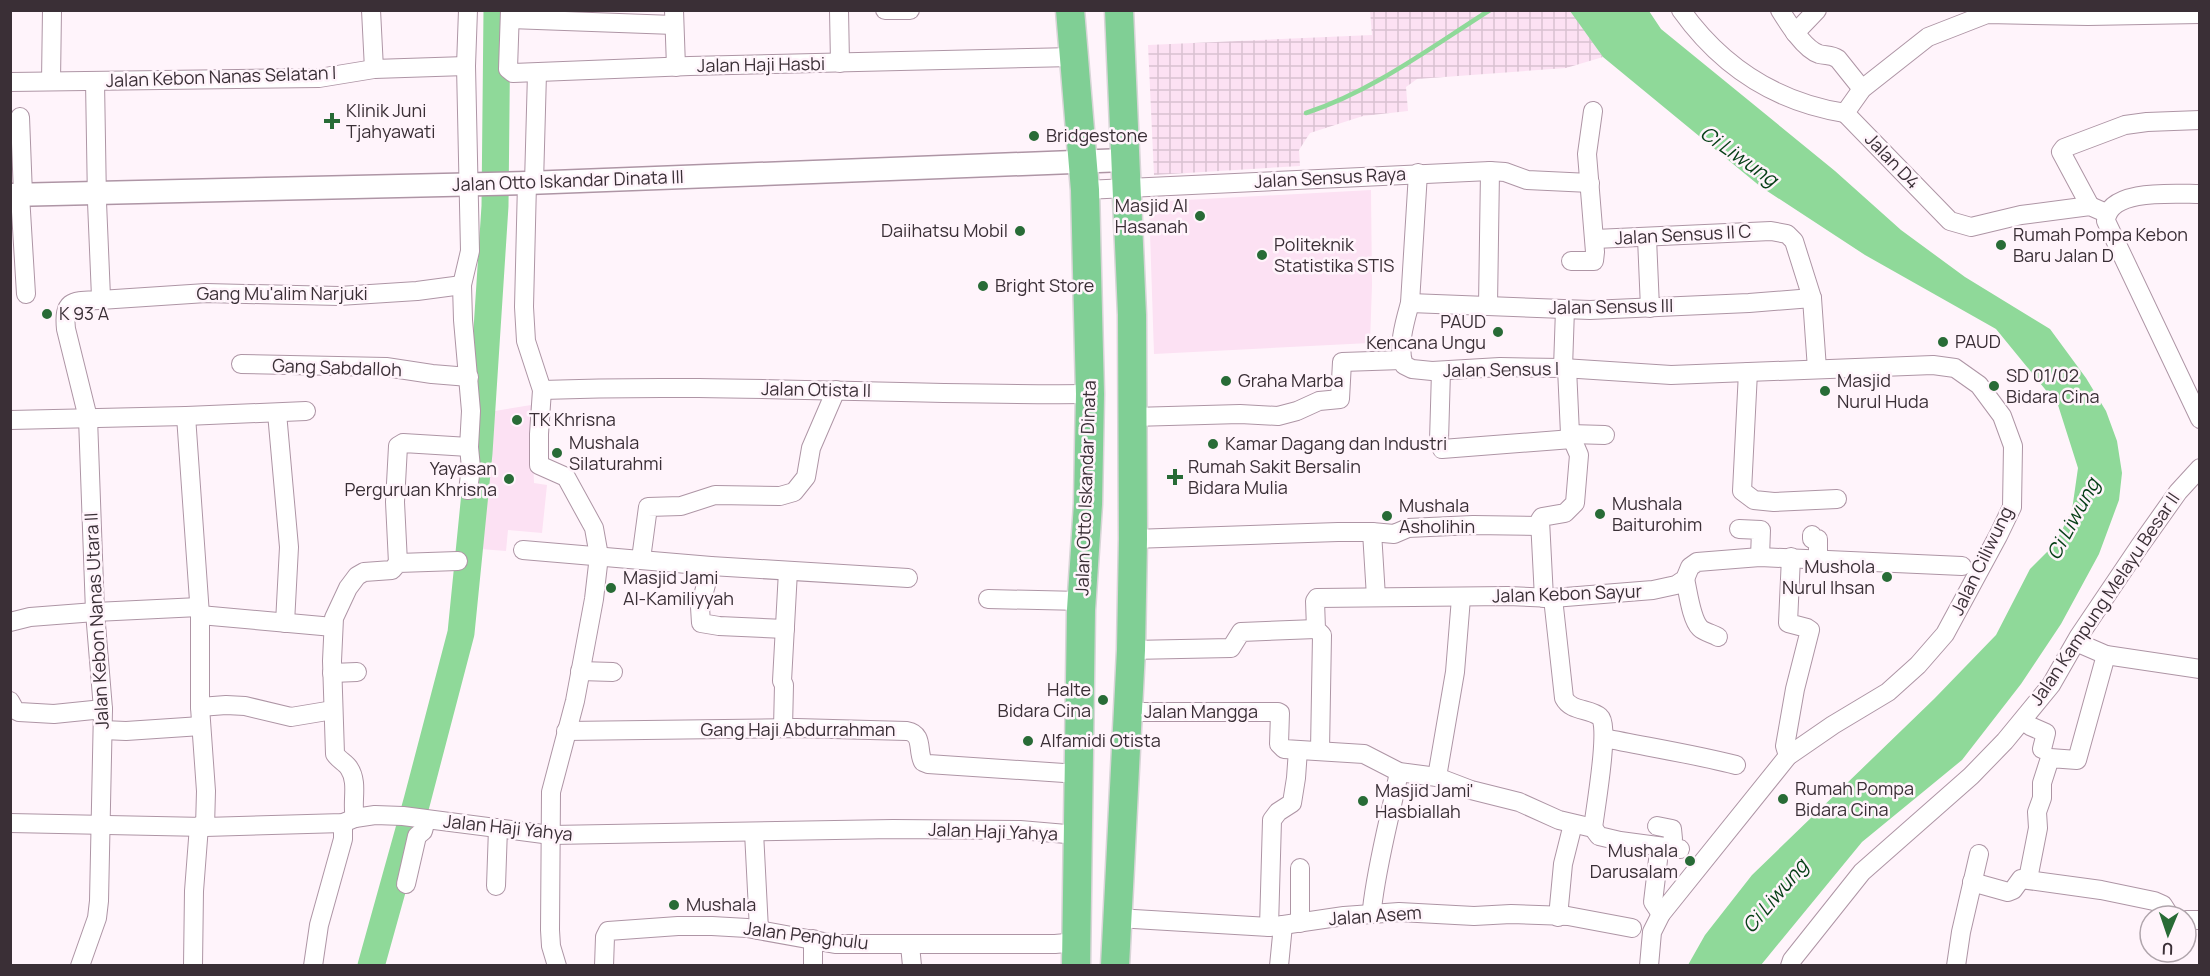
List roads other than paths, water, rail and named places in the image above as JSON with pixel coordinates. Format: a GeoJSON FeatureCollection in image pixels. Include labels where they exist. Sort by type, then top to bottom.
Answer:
{"type":"FeatureCollection","features":[{"type":"Feature","properties":{"kind":"main road","name":"Jalan Otto Iskandar Dinata"},"geometry":{"type":"LineString","coordinates":[[1070,10],[1085,190],[1090,393],[1088,504],[1082,601],[1076,954]]}},
{"type":"Feature","properties":{"kind":"main road"},"geometry":{"type":"LineString","coordinates":[[1115,966],[1131,650],[1133,539],[1132,315],[1119,10]]}},
{"type":"Feature","properties":{"kind":"street"},"geometry":{"type":"LineString","coordinates":[[51,81],[52,10]]}},
{"type":"Feature","properties":{"kind":"street"},"geometry":{"type":"LineString","coordinates":[[371,10],[374,69]]}},
{"type":"Feature","properties":{"kind":"street"},"geometry":{"type":"LineString","coordinates":[[468,10],[466,66],[506,183],[524,307],[526,341],[542,390],[539,465],[566,477],[594,528],[599,556],[594,599],[580,671],[551,792],[549,930],[557,966]]}},
{"type":"Feature","properties":{"kind":"street"},"geometry":{"type":"LineString","coordinates":[[839,10],[840,63]]}},
{"type":"Feature","properties":{"kind":"street"},"geometry":{"type":"LineString","coordinates":[[885,10],[910,10]]}},
{"type":"Feature","properties":{"kind":"street"},"geometry":{"type":"LineString","coordinates":[[1681,10],[1695,31],[1712,48],[1763,86],[1816,108],[1845,113],[1862,89],[1928,37],[1987,12],[2088,16],[2199,14]]}},
{"type":"Feature","properties":{"kind":"street"},"geometry":{"type":"LineString","coordinates":[[1780,10],[1795,33],[1818,54],[1838,59],[1862,89]]}},
{"type":"Feature","properties":{"kind":"street"},"geometry":{"type":"LineString","coordinates":[[1795,33],[1817,10]]}},
{"type":"Feature","properties":{"kind":"street"},"geometry":{"type":"LineString","coordinates":[[510,15],[674,18],[676,67]]}},
{"type":"Feature","properties":{"kind":"street","name":"Jalan Haji Hasbi"},"geometry":{"type":"LineString","coordinates":[[510,15],[508,69],[513,73],[1074,57]]}},
{"type":"Feature","properties":{"kind":"street","name":"Jalan Kebon Nanas Selatan I"},"geometry":{"type":"LineString","coordinates":[[10,82],[319,78],[374,69],[466,66]]}},
{"type":"Feature","properties":{"kind":"street"},"geometry":{"type":"LineString","coordinates":[[468,490],[471,468],[469,447],[471,411],[462,285],[470,251],[506,183],[537,73]]}},
{"type":"Feature","properties":{"kind":"street"},"geometry":{"type":"LineString","coordinates":[[95,81],[100,300]]}},
{"type":"Feature","properties":{"kind":"street","name":"Jalan Sensus II C"},"geometry":{"type":"LineString","coordinates":[[1571,261],[1594,261],[1595,239],[1587,154],[1593,111]]}},
{"type":"Feature","properties":{"kind":"street","name":"Jalan D4"},"geometry":{"type":"LineString","coordinates":[[1845,113],[1950,221],[1961,226],[1983,226],[2021,214],[2098,210]]}},
{"type":"Feature","properties":{"kind":"street"},"geometry":{"type":"LineString","coordinates":[[20,117],[18,195],[26,294]]}},
{"type":"Feature","properties":{"kind":"street"},"geometry":{"type":"LineString","coordinates":[[2199,120],[2125,125],[2064,148],[2061,152],[2106,221],[2199,419]]}},
{"type":"Feature","properties":{"kind":"street","name":"Jalan Otto Iskandar Dinata III"},"geometry":{"type":"LineString","coordinates":[[18,195],[506,183],[1124,160]]}},
{"type":"Feature","properties":{"kind":"street"},"geometry":{"type":"LineString","coordinates":[[1418,173],[1490,171],[1512,174],[1527,180],[1590,183]]}},
{"type":"Feature","properties":{"kind":"street"},"geometry":{"type":"LineString","coordinates":[[1488,306],[1490,171]]}},
{"type":"Feature","properties":{"kind":"street","name":"Jalan Sensus Raya"},"geometry":{"type":"LineString","coordinates":[[1085,190],[1418,173],[1410,303],[1401,355],[1403,363]]}},
{"type":"Feature","properties":{"kind":"street"},"geometry":{"type":"LineString","coordinates":[[2098,210],[2128,198],[2199,194]]}},
{"type":"Feature","properties":{"kind":"street","name":"Jalan Sensus II C"},"geometry":{"type":"LineString","coordinates":[[1595,239],[1781,232],[1793,238],[1812,298]]}},
{"type":"Feature","properties":{"kind":"street"},"geometry":{"type":"LineString","coordinates":[[1647,238],[1650,308]]}},
{"type":"Feature","properties":{"kind":"street","name":"Gang Mu'alim Narjuki"},"geometry":{"type":"LineString","coordinates":[[100,300],[206,293],[339,296],[417,291],[462,285]]}},
{"type":"Feature","properties":{"kind":"street"},"geometry":{"type":"LineString","coordinates":[[1812,298],[1817,369]]}},
{"type":"Feature","properties":{"kind":"street","name":"Jalan Sensus III"},"geometry":{"type":"LineString","coordinates":[[1410,303],[1566,309],[1650,308],[1812,298]]}},
{"type":"Feature","properties":{"kind":"street","name":"Jalan Kebon Nanas Utara II"},"geometry":{"type":"LineString","coordinates":[[80,966],[97,918],[103,709],[95,612],[88,418],[66,329],[65,315],[68,305],[75,301],[100,300]]}},
{"type":"Feature","properties":{"kind":"street"},"geometry":{"type":"LineString","coordinates":[[1565,368],[1566,309]]}},
{"type":"Feature","properties":{"kind":"street","name":"Jalan Sensus I"},"geometry":{"type":"LineString","coordinates":[[1133,417],[1240,414],[1278,416],[1297,411],[1319,401],[1340,399],[1342,362],[1403,363],[1412,369],[1441,371],[1500,367],[1565,368],[1573,442],[1573,506],[1565,513],[1541,521]]}},
{"type":"Feature","properties":{"kind":"street","name":"Gang Sabdalloh"},"geometry":{"type":"LineString","coordinates":[[241,364],[386,367],[469,377]]}},
{"type":"Feature","properties":{"kind":"street","name":"Jalan Ciliwung"},"geometry":{"type":"LineString","coordinates":[[1565,368],[1671,375],[1933,365],[1955,368],[1979,385],[2002,416],[2013,446],[2012,507],[1945,634],[1918,665],[1888,692],[1833,724],[1788,756],[1661,914],[1652,932],[1649,966]]}},
{"type":"Feature","properties":{"kind":"street"},"geometry":{"type":"LineString","coordinates":[[1441,371],[1439,441],[1442,449],[1573,442]]}},
{"type":"Feature","properties":{"kind":"street"},"geometry":{"type":"LineString","coordinates":[[1748,372],[1742,491],[1754,500],[1774,502],[1837,499]]}},
{"type":"Feature","properties":{"kind":"street","name":"Jalan Otista II"},"geometry":{"type":"LineString","coordinates":[[542,390],[635,386],[969,394],[1090,393]]}},
{"type":"Feature","properties":{"kind":"street"},"geometry":{"type":"LineString","coordinates":[[642,559],[646,508],[681,506],[708,496],[780,496],[794,492],[806,477],[811,448],[836,390]]}},
{"type":"Feature","properties":{"kind":"street"},"geometry":{"type":"LineString","coordinates":[[10,420],[306,411]]}},
{"type":"Feature","properties":{"kind":"street"},"geometry":{"type":"LineString","coordinates":[[278,413],[289,547],[285,623]]}},
{"type":"Feature","properties":{"kind":"street"},"geometry":{"type":"LineString","coordinates":[[186,416],[200,611],[200,707],[205,782],[194,891],[193,965]]}},
{"type":"Feature","properties":{"kind":"street"},"geometry":{"type":"LineString","coordinates":[[1531,452],[1605,435]]}},
{"type":"Feature","properties":{"kind":"street"},"geometry":{"type":"LineString","coordinates":[[314,966],[319,925],[349,820],[355,785],[349,767],[335,754],[333,627],[340,604],[357,576],[364,572],[392,570],[398,563],[395,502],[398,446],[403,443],[469,447]]}},
{"type":"Feature","properties":{"kind":"street","name":"Jalan Kampung Melayu Besar II"},"geometry":{"type":"LineString","coordinates":[[1790,966],[1792,960],[1862,872],[1971,776],[2005,741],[2051,685],[2076,642],[2158,519],[2199,468]]}},
{"type":"Feature","properties":{"kind":"street"},"geometry":{"type":"LineString","coordinates":[[1133,539],[1372,532],[1394,534],[1408,528],[1541,521],[1549,598],[1564,699],[1568,704],[1602,718],[1604,738],[1593,828]]}},
{"type":"Feature","properties":{"kind":"street"},"geometry":{"type":"LineString","coordinates":[[1739,529],[1761,530],[1760,556]]}},
{"type":"Feature","properties":{"kind":"street"},"geometry":{"type":"LineString","coordinates":[[1372,532],[1376,597]]}},
{"type":"Feature","properties":{"kind":"street"},"geometry":{"type":"LineString","coordinates":[[1812,535],[1812,539],[1818,539],[1818,559]]}},
{"type":"Feature","properties":{"kind":"street"},"geometry":{"type":"LineString","coordinates":[[523,550],[788,572],[908,578]]}},
{"type":"Feature","properties":{"kind":"street","name":"Jalan Kebon Sayur"},"geometry":{"type":"LineString","coordinates":[[1320,750],[1322,635],[1316,629],[1315,602],[1317,598],[1508,596],[1549,598],[1653,590],[1670,588],[1685,579],[1690,567],[1697,562],[1760,556],[1962,566]]}},
{"type":"Feature","properties":{"kind":"street"},"geometry":{"type":"LineString","coordinates":[[1788,756],[1785,746],[1795,689],[1810,630],[1788,623],[1791,557]]}},
{"type":"Feature","properties":{"kind":"street"},"geometry":{"type":"LineString","coordinates":[[398,563],[458,561]]}},
{"type":"Feature","properties":{"kind":"street"},"geometry":{"type":"LineString","coordinates":[[711,566],[700,607],[701,622],[719,626],[785,629]]}},
{"type":"Feature","properties":{"kind":"street"},"geometry":{"type":"LineString","coordinates":[[783,728],[784,685],[782,681],[788,572]]}},
{"type":"Feature","properties":{"kind":"street"},"geometry":{"type":"LineString","coordinates":[[1685,579],[1691,608],[1698,625],[1718,637]]}},
{"type":"Feature","properties":{"kind":"street"},"geometry":{"type":"LineString","coordinates":[[1437,777],[1455,672],[1461,597]]}},
{"type":"Feature","properties":{"kind":"street"},"geometry":{"type":"LineString","coordinates":[[988,599],[1082,601]]}},
{"type":"Feature","properties":{"kind":"street"},"geometry":{"type":"LineString","coordinates":[[10,622],[30,617],[95,612],[200,611],[333,627]]}},
{"type":"Feature","properties":{"kind":"street"},"geometry":{"type":"LineString","coordinates":[[1131,650],[1231,648],[1241,632],[1316,629]]}},
{"type":"Feature","properties":{"kind":"street"},"geometry":{"type":"LineString","coordinates":[[2076,642],[2106,655],[2199,669]]}},
{"type":"Feature","properties":{"kind":"street"},"geometry":{"type":"LineString","coordinates":[[2028,879],[2038,828],[2037,812],[2042,798],[2042,783],[2050,758],[2062,757],[2077,760],[2106,655]]}},
{"type":"Feature","properties":{"kind":"street"},"geometry":{"type":"LineString","coordinates":[[580,671],[614,672]]}},
{"type":"Feature","properties":{"kind":"street"},"geometry":{"type":"LineString","coordinates":[[332,673],[357,672]]}},
{"type":"Feature","properties":{"kind":"street"},"geometry":{"type":"LineString","coordinates":[[10,701],[15,710],[19,712],[54,714],[103,709]]}},
{"type":"Feature","properties":{"kind":"street"},"geometry":{"type":"LineString","coordinates":[[200,707],[245,706],[291,717],[333,710]]}},
{"type":"Feature","properties":{"kind":"street","name":"Jalan Mangga"},"geometry":{"type":"LineString","coordinates":[[1128,712],[1278,712],[1280,713],[1279,744],[1284,749],[1298,750]]}},
{"type":"Feature","properties":{"kind":"street"},"geometry":{"type":"LineString","coordinates":[[103,730],[126,732],[201,726]]}},
{"type":"Feature","properties":{"kind":"street"},"geometry":{"type":"LineString","coordinates":[[2030,726],[2046,733],[2042,749]]}},
{"type":"Feature","properties":{"kind":"street","name":"Gang Haji Abdurrahman"},"geometry":{"type":"LineString","coordinates":[[566,731],[857,728],[907,731],[914,732],[919,738],[920,757],[928,764],[1079,774]]}},
{"type":"Feature","properties":{"kind":"street"},"geometry":{"type":"LineString","coordinates":[[1604,738],[1653,749],[1702,756],[1736,765]]}},
{"type":"Feature","properties":{"kind":"street"},"geometry":{"type":"LineString","coordinates":[[1284,925],[1272,820],[1278,812],[1292,803],[1298,750],[1364,754],[1399,772],[1437,777],[1471,790],[1519,802],[1573,824],[1593,828],[1599,836],[1669,852]]}},
{"type":"Feature","properties":{"kind":"street"},"geometry":{"type":"LineString","coordinates":[[1374,913],[1372,909],[1376,876],[1399,772]]}},
{"type":"Feature","properties":{"kind":"street","name":"Jalan Haji Yahya"},"geometry":{"type":"LineString","coordinates":[[10,823],[202,826],[349,820],[375,815],[403,816],[551,835],[893,829],[1020,830],[1078,835]]}},
{"type":"Feature","properties":{"kind":"street"},"geometry":{"type":"LineString","coordinates":[[406,884],[417,836],[423,831],[424,820]]}},
{"type":"Feature","properties":{"kind":"street"},"geometry":{"type":"LineString","coordinates":[[1558,917],[1563,864],[1573,824]]}},
{"type":"Feature","properties":{"kind":"street"},"geometry":{"type":"LineString","coordinates":[[1657,826],[1672,828],[1673,839],[1653,902],[1661,914]]}},
{"type":"Feature","properties":{"kind":"street"},"geometry":{"type":"LineString","coordinates":[[496,886],[498,828]]}},
{"type":"Feature","properties":{"kind":"street"},"geometry":{"type":"LineString","coordinates":[[753,832],[759,930]]}},
{"type":"Feature","properties":{"kind":"street"},"geometry":{"type":"LineString","coordinates":[[1956,966],[1961,932],[1979,854]]}},
{"type":"Feature","properties":{"kind":"street"},"geometry":{"type":"LineString","coordinates":[[1279,966],[1284,925],[1300,868]]}},
{"type":"Feature","properties":{"kind":"street"},"geometry":{"type":"LineString","coordinates":[[1972,882],[2008,892],[2013,890],[2021,879],[2028,879],[2154,900],[2161,904]]}},
{"type":"Feature","properties":{"kind":"street","name":"Jalan Asem"},"geometry":{"type":"LineString","coordinates":[[1117,918],[1284,925],[1374,913],[1474,916],[1511,914],[1594,920],[1632,928]]}},
{"type":"Feature","properties":{"kind":"street","name":"Jalan Penghulu"},"geometry":{"type":"LineString","coordinates":[[604,966],[605,938],[610,930],[678,926],[759,930],[835,944],[1055,944],[1076,954]]}},
{"type":"Feature","properties":{"kind":"street"},"geometry":{"type":"LineString","coordinates":[[813,939],[813,966]]}},
{"type":"Feature","properties":{"kind":"street"},"geometry":{"type":"LineString","coordinates":[[910,945],[912,966]]}},
{"type":"Feature","properties":{"kind":"water","name":"Ci Liwung"},"geometry":{"type":"Polygon","coordinates":[[[1570,11],[1649,11],[1661,29],[1835,171],[1901,230],[1965,277],[2050,329],[2086,378],[2106,411],[2117,441],[2122,473],[2119,500],[2099,554],[2061,624],[2021,684],[1962,760],[1862,842],[1761,965],[1688,965],[1705,935],[1752,875],[1934,699],[1996,635],[2030,569],[2055,544],[2072,510],[2078,468],[2058,405],[1996,329],[1865,255],[1761,187],[1603,57],[1570,11]]]}},
{"type":"Feature","properties":{"kind":"waterway"},"geometry":{"type":"LineString","coordinates":[[371,966],[461,633],[479,453],[495,206],[497,10]]}},
{"type":"Feature","properties":{"kind":"waterway"},"geometry":{"type":"LineString","coordinates":[[1306,113],[1331,104],[1378,81],[1490,10]]}},
{"type":"Feature","properties":{"kind":"place","name":"Klinik Juni Tjahyawati"},"geometry":{"type":"Point","coordinates":[332,121]}},
{"type":"Feature","properties":{"kind":"place","name":"Bridgestone"},"geometry":{"type":"Point","coordinates":[1034,136]}},
{"type":"Feature","properties":{"kind":"place","name":"Masjid Al Hasanah"},"geometry":{"type":"Point","coordinates":[1200,216]}},
{"type":"Feature","properties":{"kind":"place","name":"Daiihatsu Mobil"},"geometry":{"type":"Point","coordinates":[1020,231]}},
{"type":"Feature","properties":{"kind":"place","name":"Rumah Pompa Kebon Baru Jalan D"},"geometry":{"type":"Point","coordinates":[2001,245]}},
{"type":"Feature","properties":{"kind":"place","name":"Politeknik Statistika STIS"},"geometry":{"type":"Point","coordinates":[1262,255]}},
{"type":"Feature","properties":{"kind":"place","name":"Bright Store"},"geometry":{"type":"Point","coordinates":[983,286]}},
{"type":"Feature","properties":{"kind":"place","name":"K 93 A"},"geometry":{"type":"Point","coordinates":[47,314]}},
{"type":"Feature","properties":{"kind":"place","name":"PAUD Kencana Ungu"},"geometry":{"type":"Point","coordinates":[1498,332]}},
{"type":"Feature","properties":{"kind":"place","name":"PAUD"},"geometry":{"type":"Point","coordinates":[1943,342]}},
{"type":"Feature","properties":{"kind":"place","name":"Graha Marba"},"geometry":{"type":"Point","coordinates":[1226,381]}},
{"type":"Feature","properties":{"kind":"place","name":"SD 01/02 Bidara Cina"},"geometry":{"type":"Point","coordinates":[1994,386]}},
{"type":"Feature","properties":{"kind":"place","name":"Masjid Nurul Huda"},"geometry":{"type":"Point","coordinates":[1825,391]}},
{"type":"Feature","properties":{"kind":"place","name":"TK Khrisna"},"geometry":{"type":"Point","coordinates":[517,420]}},
{"type":"Feature","properties":{"kind":"place","name":"Kamar Dagang dan Industri"},"geometry":{"type":"Point","coordinates":[1213,444]}},
{"type":"Feature","properties":{"kind":"place","name":"Mushala Silaturahmi"},"geometry":{"type":"Point","coordinates":[557,453]}},
{"type":"Feature","properties":{"kind":"place","name":"Rumah Sakit Bersalin Bidara Mulia"},"geometry":{"type":"Point","coordinates":[1175,477]}},
{"type":"Feature","properties":{"kind":"place","name":"Yayasan Perguruan Khrisna"},"geometry":{"type":"Point","coordinates":[509,479]}},
{"type":"Feature","properties":{"kind":"place","name":"Mushala Baiturohim"},"geometry":{"type":"Point","coordinates":[1600,514]}},
{"type":"Feature","properties":{"kind":"place","name":"Mushala Asholihin"},"geometry":{"type":"Point","coordinates":[1387,516]}},
{"type":"Feature","properties":{"kind":"place","name":"Mushola Nurul Ihsan"},"geometry":{"type":"Point","coordinates":[1887,577]}},
{"type":"Feature","properties":{"kind":"place","name":"Masjid Jami Al-Kamiliyyah"},"geometry":{"type":"Point","coordinates":[611,588]}},
{"type":"Feature","properties":{"kind":"place","name":"Halte Bidara Cina"},"geometry":{"type":"Point","coordinates":[1103,700]}},
{"type":"Feature","properties":{"kind":"place","name":"Alfamidi Otista"},"geometry":{"type":"Point","coordinates":[1028,741]}},
{"type":"Feature","properties":{"kind":"place","name":"Rumah Pompa Bidara Cina"},"geometry":{"type":"Point","coordinates":[1783,799]}},
{"type":"Feature","properties":{"kind":"place","name":"Masjid Jami' Hasbiallah"},"geometry":{"type":"Point","coordinates":[1363,801]}},
{"type":"Feature","properties":{"kind":"place","name":"Mushala Darusalam"},"geometry":{"type":"Point","coordinates":[1690,861]}},
{"type":"Feature","properties":{"kind":"place","name":"Mushala"},"geometry":{"type":"Point","coordinates":[674,905]}}]}
